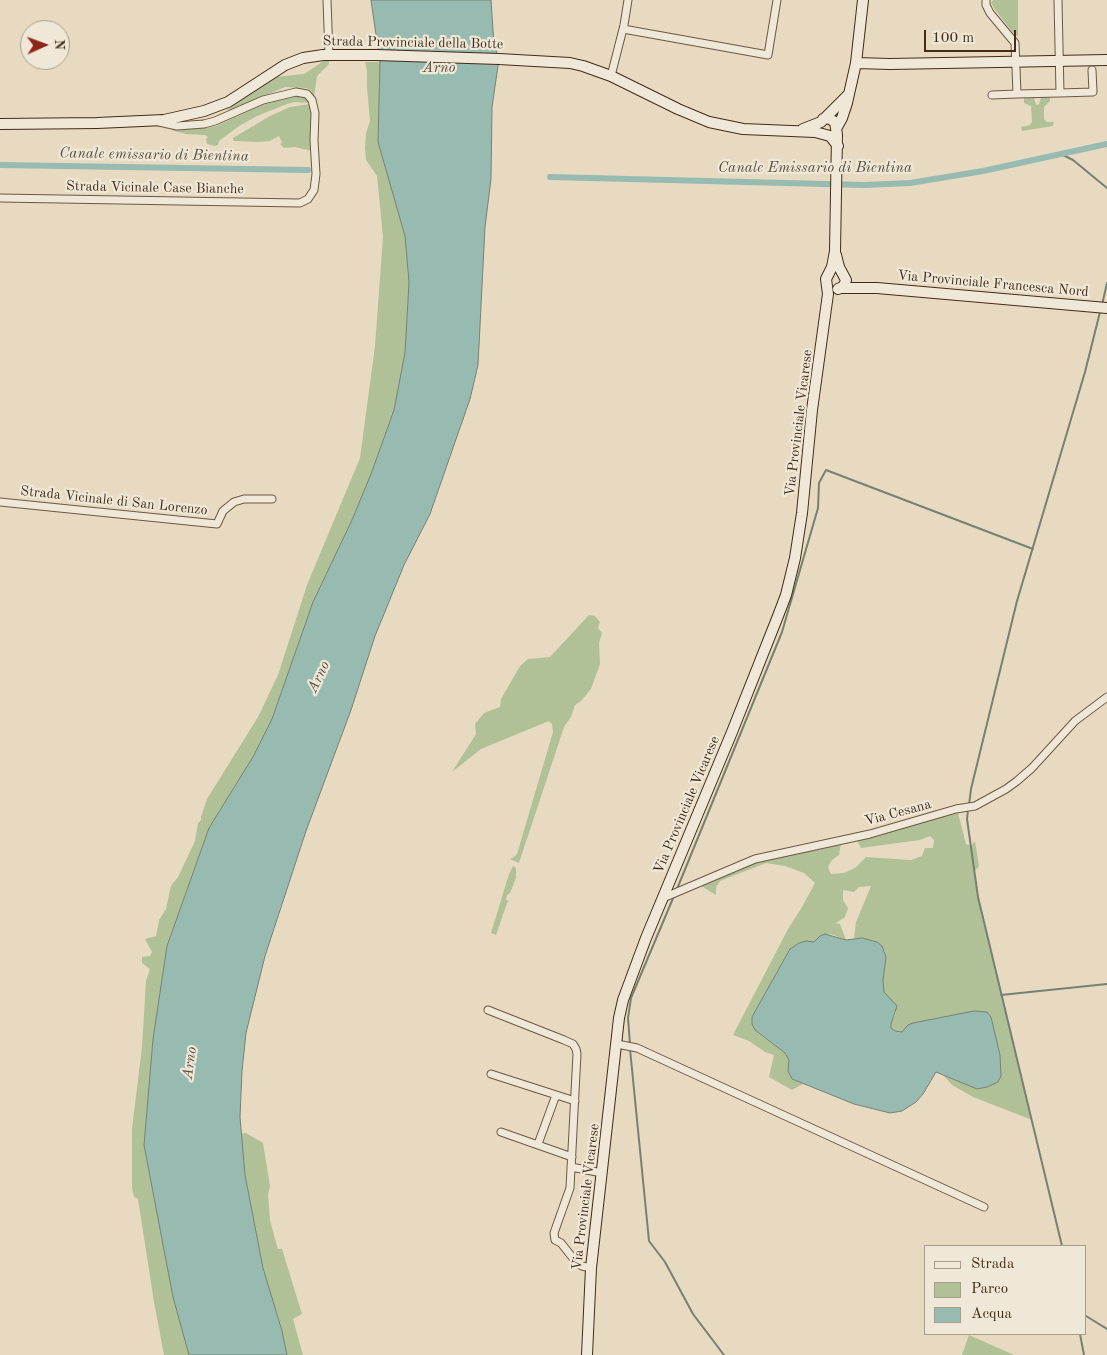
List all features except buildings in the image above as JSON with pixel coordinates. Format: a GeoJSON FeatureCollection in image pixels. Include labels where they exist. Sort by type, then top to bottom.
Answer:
{"type":"FeatureCollection","features":[{"type":"Feature","properties":{"kind":"main road"},"geometry":{"type":"LineString","coordinates":[[831,131],[844,114],[856,63],[863,0]]}},
{"type":"Feature","properties":{"kind":"main road","name":"Strada Provinciale della Botte"},"geometry":{"type":"LineString","coordinates":[[0,124],[156,121],[198,113],[219,106],[238,97],[289,63],[308,56],[376,55],[570,63],[611,76],[678,109],[717,124],[759,131],[831,131]]}},
{"type":"Feature","properties":{"kind":"main road"},"geometry":{"type":"LineString","coordinates":[[856,63],[1107,60]]}},
{"type":"Feature","properties":{"kind":"main road"},"geometry":{"type":"LineString","coordinates":[[822,120],[848,95]]}},
{"type":"Feature","properties":{"kind":"main road"},"geometry":{"type":"LineString","coordinates":[[822,120],[828,118],[833,120],[831,131]]}},
{"type":"Feature","properties":{"kind":"main road","name":"Strada Provinciale della Botte"},"geometry":{"type":"LineString","coordinates":[[797,130],[822,120]]}},
{"type":"Feature","properties":{"kind":"main road","name":"Via Provinciale Vicarese"},"geometry":{"type":"LineString","coordinates":[[588,1355],[591,1268],[619,1018],[623,1000],[637,960],[668,896],[786,595],[792,574],[802,513],[812,410],[828,294],[826,276],[830,271],[835,251],[838,149],[831,131],[819,128],[822,120]]}},
{"type":"Feature","properties":{"kind":"main road","name":"Via Provinciale Vicarese"},"geometry":{"type":"LineString","coordinates":[[826,306],[830,297],[845,283],[844,274],[835,251]]}},
{"type":"Feature","properties":{"kind":"main road"},"geometry":{"type":"LineString","coordinates":[[830,271],[837,269],[862,284],[878,288]]}},
{"type":"Feature","properties":{"kind":"main road"},"geometry":{"type":"LineString","coordinates":[[827,284],[830,288],[839,289],[878,288]]}},
{"type":"Feature","properties":{"kind":"main road","name":"Via Provinciale Francesca Nord"},"geometry":{"type":"LineString","coordinates":[[878,288],[1106,308]]}},
{"type":"Feature","properties":{"kind":"main road","name":"Via Provinciale Vicarese"},"geometry":{"type":"LineString","coordinates":[[581,1355],[588,1317]]}},
{"type":"Feature","properties":{"kind":"street"},"geometry":{"type":"LineString","coordinates":[[327,0],[329,55]]}},
{"type":"Feature","properties":{"kind":"street"},"geometry":{"type":"LineString","coordinates":[[611,76],[628,0]]}},
{"type":"Feature","properties":{"kind":"street"},"geometry":{"type":"LineString","coordinates":[[623,29],[768,55],[775,0]]}},
{"type":"Feature","properties":{"kind":"street"},"geometry":{"type":"LineString","coordinates":[[986,0],[990,13],[1015,43],[1017,94]]}},
{"type":"Feature","properties":{"kind":"street"},"geometry":{"type":"LineString","coordinates":[[1058,0],[1060,93]]}},
{"type":"Feature","properties":{"kind":"street"},"geometry":{"type":"LineString","coordinates":[[992,95],[1093,92],[1092,70]]}},
{"type":"Feature","properties":{"kind":"street","name":"Strada Vicinale Case Bianche"},"geometry":{"type":"LineString","coordinates":[[0,198],[300,204],[308,199],[315,186],[315,108],[307,94],[296,92],[263,100],[204,124],[177,126],[156,121]]}},
{"type":"Feature","properties":{"kind":"street","name":"Strada Vicinale di San Lorenzo"},"geometry":{"type":"LineString","coordinates":[[0,502],[217,524],[223,511],[234,502],[244,499],[272,499]]}},
{"type":"Feature","properties":{"kind":"street","name":"Via Cesana"},"geometry":{"type":"LineString","coordinates":[[668,896],[755,858],[870,834],[968,807],[999,794],[1018,781],[1032,768],[1075,721],[1107,697]]}},
{"type":"Feature","properties":{"kind":"street"},"geometry":{"type":"LineString","coordinates":[[488,1010],[573,1044],[577,1054],[570,1188],[554,1233],[555,1239],[561,1243],[576,1262],[591,1268]]}},
{"type":"Feature","properties":{"kind":"street"},"geometry":{"type":"LineString","coordinates":[[617,1044],[631,1046],[984,1207]]}},
{"type":"Feature","properties":{"kind":"street"},"geometry":{"type":"LineString","coordinates":[[491,1074],[574,1101]]}},
{"type":"Feature","properties":{"kind":"street"},"geometry":{"type":"LineString","coordinates":[[538,1144],[556,1095]]}},
{"type":"Feature","properties":{"kind":"street"},"geometry":{"type":"LineString","coordinates":[[501,1132],[572,1157]]}},
{"type":"Feature","properties":{"kind":"street"},"geometry":{"type":"LineString","coordinates":[[571,1167],[602,1173]]}},
{"type":"Feature","properties":{"kind":"green space"},"geometry":{"type":"Polygon","coordinates":[[[993,0],[1018,0],[1018,36],[1014,34],[996,11],[991,3],[993,0]]]}},
{"type":"Feature","properties":{"kind":"green space"},"geometry":{"type":"Polygon","coordinates":[[[325,60],[329,60],[329,64],[317,76],[314,97],[311,90],[306,88],[285,87],[233,110],[227,110],[274,77],[304,74],[325,60]]]}},
{"type":"Feature","properties":{"kind":"green space"},"geometry":{"type":"Polygon","coordinates":[[[365,62],[380,62],[378,142],[405,235],[409,282],[405,353],[394,410],[371,474],[352,520],[313,602],[272,719],[253,757],[209,828],[167,946],[153,1039],[144,1145],[173,1297],[189,1355],[164,1355],[138,1199],[134,1197],[132,1188],[132,1129],[142,1047],[146,981],[150,969],[142,963],[142,957],[150,956],[152,952],[145,939],[156,936],[159,920],[166,909],[171,886],[178,877],[195,841],[198,823],[201,820],[207,799],[258,717],[278,675],[307,585],[360,458],[375,346],[383,237],[377,176],[366,160],[366,133],[370,121],[365,62]]]}},
{"type":"Feature","properties":{"kind":"green space"},"geometry":{"type":"Polygon","coordinates":[[[304,95],[311,103],[295,102],[257,116],[239,126],[215,146],[207,144],[206,139],[208,137],[205,135],[186,134],[171,130],[216,126],[271,101],[304,95]]]}},
{"type":"Feature","properties":{"kind":"green space"},"geometry":{"type":"Polygon","coordinates":[[[1050,97],[1050,101],[1044,107],[1044,119],[1047,122],[1054,122],[1053,126],[1022,131],[1021,127],[1030,125],[1032,122],[1031,106],[1024,103],[1024,98],[1034,98],[1036,105],[1039,104],[1041,98],[1050,97]]]}},
{"type":"Feature","properties":{"kind":"green space"},"geometry":{"type":"Polygon","coordinates":[[[312,105],[312,151],[295,147],[284,148],[280,144],[282,143],[279,136],[270,141],[234,141],[233,138],[270,116],[290,107],[312,105]]]}},
{"type":"Feature","properties":{"kind":"green space"},"geometry":{"type":"Polygon","coordinates":[[[589,615],[595,616],[600,622],[598,628],[602,633],[599,643],[600,664],[591,689],[575,705],[571,717],[564,727],[519,863],[510,859],[517,854],[553,732],[552,724],[549,721],[481,749],[452,772],[476,734],[475,724],[484,713],[500,707],[501,699],[520,666],[528,659],[550,657],[589,615]]]}},
{"type":"Feature","properties":{"kind":"green space"},"geometry":{"type":"Polygon","coordinates":[[[958,813],[966,844],[971,846],[975,841],[979,866],[974,872],[978,897],[1032,1120],[973,1097],[952,1085],[943,1075],[977,1089],[998,1082],[1001,1076],[1000,1055],[991,1017],[987,1012],[902,1032],[891,1028],[896,1012],[884,992],[883,980],[886,957],[884,950],[877,942],[854,938],[856,922],[871,886],[859,887],[854,892],[843,890],[843,900],[848,908],[845,917],[836,923],[840,924],[846,940],[831,934],[820,936],[814,942],[806,941],[799,943],[790,949],[752,1017],[752,1024],[759,1034],[781,1048],[785,1053],[789,1060],[788,1072],[792,1079],[803,1084],[792,1090],[769,1077],[774,1055],[765,1052],[749,1041],[733,1035],[788,929],[815,883],[804,873],[785,866],[766,863],[720,881],[716,887],[716,895],[701,886],[762,860],[841,843],[839,855],[832,860],[828,867],[831,874],[844,873],[855,868],[866,857],[911,860],[922,856],[925,848],[933,848],[934,840],[930,836],[920,840],[861,848],[856,839],[958,813]]]}},
{"type":"Feature","properties":{"kind":"green space"},"geometry":{"type":"Polygon","coordinates":[[[513,866],[516,868],[516,878],[510,893],[507,895],[506,900],[509,901],[496,935],[491,933],[513,866]]]}},
{"type":"Feature","properties":{"kind":"green space"},"geometry":{"type":"Polygon","coordinates":[[[243,1133],[263,1143],[270,1186],[268,1195],[270,1220],[278,1249],[282,1249],[302,1314],[293,1319],[303,1355],[287,1355],[282,1331],[263,1268],[245,1175],[241,1135],[243,1133]]]}},
{"type":"Feature","properties":{"kind":"green space"},"geometry":{"type":"Polygon","coordinates":[[[969,1335],[1014,1355],[962,1355],[969,1335]]]}},
{"type":"Feature","properties":{"kind":"water","name":"Arno"},"geometry":{"type":"Polygon","coordinates":[[[371,0],[491,0],[494,45],[499,59],[492,107],[491,179],[485,227],[478,365],[470,399],[430,514],[404,565],[375,636],[351,710],[306,831],[265,956],[246,1033],[240,1117],[245,1175],[263,1268],[282,1331],[287,1355],[189,1355],[173,1297],[144,1145],[153,1039],[167,946],[209,828],[253,757],[272,719],[313,602],[352,520],[371,474],[394,410],[405,353],[409,282],[405,236],[378,142],[380,62],[371,0]]]}},
{"type":"Feature","properties":{"kind":"water"},"geometry":{"type":"Polygon","coordinates":[[[825,934],[846,940],[862,938],[877,942],[882,946],[886,957],[883,980],[884,992],[897,1006],[891,1024],[891,1028],[895,1031],[902,1032],[908,1025],[913,1023],[974,1011],[987,1012],[991,1017],[1000,1055],[1001,1076],[998,1082],[977,1089],[936,1072],[916,1102],[902,1111],[890,1113],[854,1104],[792,1079],[788,1071],[789,1060],[785,1053],[755,1030],[752,1024],[752,1017],[790,949],[799,943],[806,941],[814,942],[825,934]]]}},
{"type":"Feature","properties":{"kind":"waterway","name":"Canale Emissario di Bientina"},"geometry":{"type":"LineString","coordinates":[[550,177],[864,185],[910,183],[983,171],[1107,144]]}},
{"type":"Feature","properties":{"kind":"waterway"},"geometry":{"type":"LineString","coordinates":[[1061,154],[1073,160],[1107,188]]}},
{"type":"Feature","properties":{"kind":"waterway","name":"Canale emissario di Bientina"},"geometry":{"type":"LineString","coordinates":[[0,165],[308,170]]}},
{"type":"Feature","properties":{"kind":"waterway"},"geometry":{"type":"LineString","coordinates":[[1102,305],[1107,283]]}},
{"type":"Feature","properties":{"kind":"waterway"},"geometry":{"type":"LineString","coordinates":[[969,805],[971,789],[1017,601],[1085,372],[1100,312]]}},
{"type":"Feature","properties":{"kind":"waterway"},"geometry":{"type":"LineString","coordinates":[[677,889],[782,632],[818,508],[819,483],[826,470],[1033,549]]}},
{"type":"Feature","properties":{"kind":"waterway"},"geometry":{"type":"LineString","coordinates":[[968,810],[967,819],[978,897],[1062,1245]]}},
{"type":"Feature","properties":{"kind":"waterway"},"geometry":{"type":"LineString","coordinates":[[630,1044],[628,1018],[631,998],[674,896]]}},
{"type":"Feature","properties":{"kind":"waterway"},"geometry":{"type":"LineString","coordinates":[[1001,995],[1107,984]]}},
{"type":"Feature","properties":{"kind":"waterway"},"geometry":{"type":"LineString","coordinates":[[630,1049],[649,1241],[665,1262],[693,1314],[724,1355]]}},
{"type":"Feature","properties":{"kind":"waterway"},"geometry":{"type":"LineString","coordinates":[[1087,1317],[1107,1329]]}},
{"type":"Feature","properties":{"kind":"waterway"},"geometry":{"type":"LineString","coordinates":[[1080,1335],[1084,1355]]}}]}
